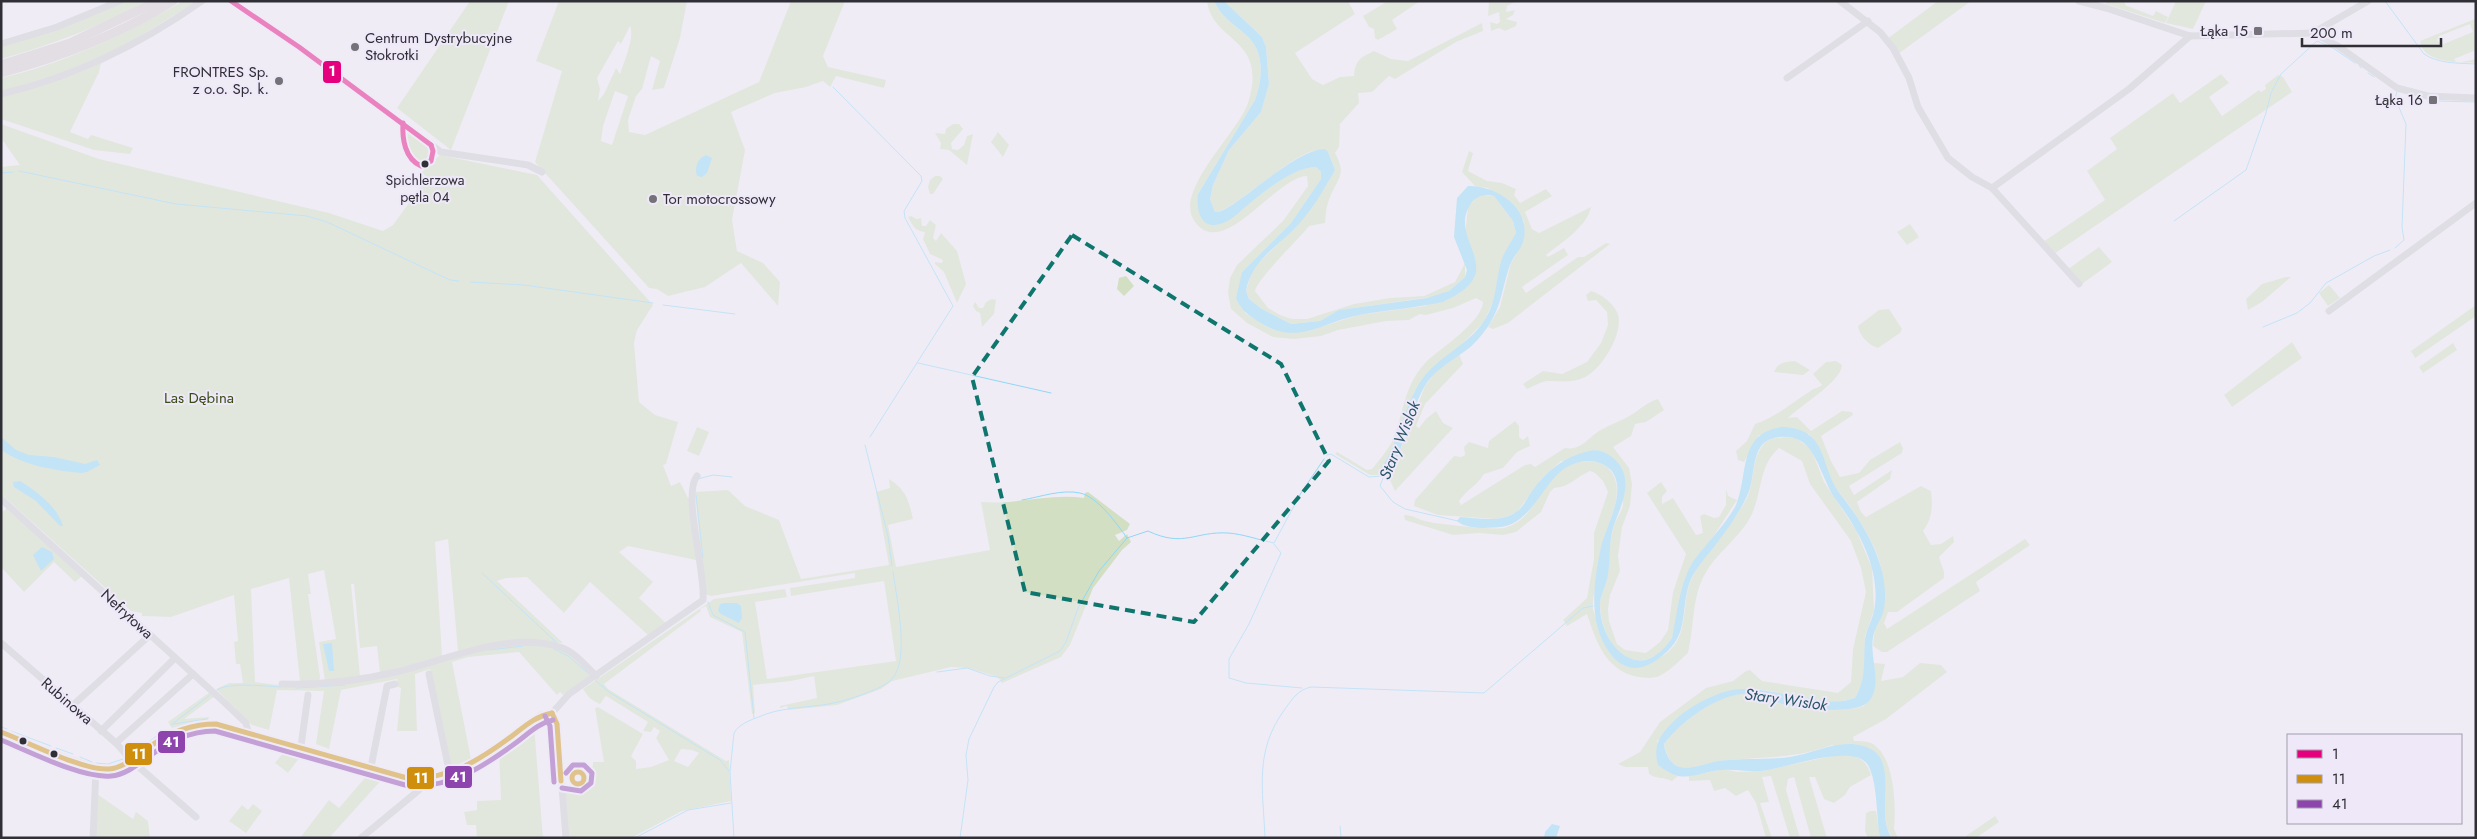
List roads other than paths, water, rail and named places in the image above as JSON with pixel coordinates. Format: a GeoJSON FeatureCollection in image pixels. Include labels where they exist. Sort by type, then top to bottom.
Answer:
{"type":"FeatureCollection","features":[{"type":"Feature","properties":{"kind":"main road"},"geometry":{"type":"LineString","coordinates":[[1,65],[70,43],[158,1]]}},
{"type":"Feature","properties":{"kind":"main road"},"geometry":{"type":"LineString","coordinates":[[1,73],[49,59],[93,42],[134,23],[173,1]]}},
{"type":"Feature","properties":{"kind":"street"},"geometry":{"type":"LineString","coordinates":[[1,44],[57,27],[120,1]]}},
{"type":"Feature","properties":{"kind":"street"},"geometry":{"type":"LineString","coordinates":[[1,94],[57,78],[119,53],[163,29],[202,1]]}},
{"type":"Feature","properties":{"kind":"street"},"geometry":{"type":"LineString","coordinates":[[231,1],[299,47],[441,152],[528,165],[542,172]]}},
{"type":"Feature","properties":{"kind":"street"},"geometry":{"type":"LineString","coordinates":[[1840,1],[1868,21],[1893,48],[1909,78],[1918,107],[1948,158],[1972,177],[1992,188],[2079,284]]}},
{"type":"Feature","properties":{"kind":"street"},"geometry":{"type":"LineString","coordinates":[[2079,1],[2190,36],[2313,33],[2368,1]]}},
{"type":"Feature","properties":{"kind":"street"},"geometry":{"type":"LineString","coordinates":[[1787,78],[1868,21]]}},
{"type":"Feature","properties":{"kind":"street"},"geometry":{"type":"LineString","coordinates":[[2313,33],[2338,46],[2397,88],[2428,96],[2476,98]]}},
{"type":"Feature","properties":{"kind":"street"},"geometry":{"type":"LineString","coordinates":[[1992,188],[2129,89],[2190,36]]}},
{"type":"Feature","properties":{"kind":"street"},"geometry":{"type":"LineString","coordinates":[[2329,311],[2476,203]]}},
{"type":"Feature","properties":{"kind":"street"},"geometry":{"type":"LineString","coordinates":[[1,732],[96,768],[115,768],[132,760],[165,736],[190,725],[216,724],[301,746],[407,778],[424,780],[450,775],[469,765],[541,715],[552,713],[560,702],[703,600],[693,505],[692,484],[697,476]]}},
{"type":"Feature","properties":{"kind":"street","name":"Nefrytowa"},"geometry":{"type":"LineString","coordinates":[[1,498],[246,723],[248,732]]}},
{"type":"Feature","properties":{"kind":"street"},"geometry":{"type":"LineString","coordinates":[[72,706],[150,635]]}},
{"type":"Feature","properties":{"kind":"street","name":"Rubinowa"},"geometry":{"type":"LineString","coordinates":[[1,643],[116,743],[132,760],[196,817]]}},
{"type":"Feature","properties":{"kind":"street"},"geometry":{"type":"LineString","coordinates":[[282,684],[330,684],[398,672],[469,650],[524,644],[562,648],[596,676]]}},
{"type":"Feature","properties":{"kind":"street"},"geometry":{"type":"LineString","coordinates":[[101,731],[175,658]]}},
{"type":"Feature","properties":{"kind":"street"},"geometry":{"type":"LineString","coordinates":[[116,743],[193,674]]}},
{"type":"Feature","properties":{"kind":"street"},"geometry":{"type":"LineString","coordinates":[[429,674],[450,775]]}},
{"type":"Feature","properties":{"kind":"street"},"geometry":{"type":"LineString","coordinates":[[371,767],[386,686],[395,684]]}},
{"type":"Feature","properties":{"kind":"street"},"geometry":{"type":"LineString","coordinates":[[301,746],[308,695]]}},
{"type":"Feature","properties":{"kind":"street"},"geometry":{"type":"LineString","coordinates":[[552,713],[556,724],[566,838]]}},
{"type":"Feature","properties":{"kind":"street"},"geometry":{"type":"LineString","coordinates":[[93,838],[96,768]]}},
{"type":"Feature","properties":{"kind":"street"},"geometry":{"type":"LineString","coordinates":[[361,838],[420,790],[424,780]]}},
{"type":"Feature","properties":{"kind":"water"},"geometry":{"type":"Polygon","coordinates":[[[1214,1],[1224,1],[1262,37],[1266,47],[1269,84],[1261,112],[1229,150],[1213,185],[1210,199],[1215,212],[1234,204],[1279,170],[1311,152],[1325,149],[1335,170],[1318,199],[1303,219],[1266,255],[1254,270],[1246,291],[1249,299],[1262,309],[1291,324],[1320,321],[1339,310],[1427,298],[1449,291],[1465,277],[1467,270],[1454,237],[1457,198],[1468,186],[1489,189],[1499,194],[1516,208],[1522,217],[1524,227],[1523,242],[1510,265],[1500,302],[1493,319],[1474,344],[1439,370],[1426,384],[1414,411],[1396,462],[1390,472],[1384,473],[1380,470],[1392,449],[1408,405],[1419,384],[1434,366],[1477,330],[1489,313],[1503,256],[1516,233],[1513,221],[1494,196],[1478,197],[1473,201],[1467,211],[1465,220],[1476,263],[1476,272],[1467,287],[1443,302],[1359,315],[1298,333],[1273,329],[1251,317],[1236,298],[1242,272],[1291,223],[1321,179],[1321,172],[1316,167],[1307,168],[1287,176],[1233,218],[1223,223],[1208,224],[1201,217],[1198,194],[1255,100],[1261,74],[1257,49],[1252,41],[1224,16],[1214,1]]]}},
{"type":"Feature","properties":{"kind":"water"},"geometry":{"type":"Polygon","coordinates":[[[706,155],[712,158],[707,173],[702,177],[697,176],[697,163],[706,155]]]}},
{"type":"Feature","properties":{"kind":"water"},"geometry":{"type":"Polygon","coordinates":[[[1783,427],[1798,429],[1809,435],[1816,442],[1834,484],[1859,520],[1875,550],[1884,581],[1885,597],[1883,613],[1876,628],[1872,647],[1875,675],[1874,692],[1870,700],[1864,705],[1842,710],[1790,706],[1747,694],[1731,696],[1709,705],[1679,727],[1664,744],[1665,750],[1674,764],[1686,768],[1718,761],[1790,757],[1842,744],[1856,744],[1865,747],[1874,751],[1881,759],[1884,769],[1885,817],[1887,828],[1892,838],[1880,837],[1874,781],[1868,765],[1860,759],[1849,756],[1834,756],[1761,771],[1717,770],[1684,777],[1672,774],[1658,765],[1657,746],[1664,732],[1687,710],[1723,692],[1749,689],[1818,700],[1837,701],[1855,698],[1859,691],[1864,670],[1866,636],[1874,611],[1875,581],[1867,552],[1860,538],[1832,493],[1816,459],[1807,445],[1797,439],[1787,437],[1771,439],[1759,449],[1744,503],[1691,579],[1687,590],[1681,630],[1677,639],[1662,656],[1642,667],[1628,667],[1615,659],[1603,641],[1595,615],[1594,602],[1598,560],[1617,498],[1616,478],[1609,468],[1600,463],[1588,461],[1576,463],[1566,468],[1550,482],[1530,509],[1518,521],[1509,525],[1478,528],[1466,526],[1457,521],[1460,517],[1503,518],[1521,508],[1532,491],[1557,465],[1572,457],[1594,450],[1611,456],[1621,467],[1624,474],[1625,489],[1612,532],[1608,574],[1600,603],[1600,611],[1604,628],[1612,644],[1632,659],[1644,660],[1655,656],[1672,638],[1680,598],[1689,568],[1736,505],[1751,446],[1758,437],[1768,431],[1783,427]]]}},
{"type":"Feature","properties":{"kind":"water"},"geometry":{"type":"Polygon","coordinates":[[[1,437],[16,450],[29,455],[54,457],[85,464],[97,460],[100,465],[81,473],[29,464],[1,450],[1,437]]]}},
{"type":"Feature","properties":{"kind":"water"},"geometry":{"type":"Polygon","coordinates":[[[20,481],[51,506],[63,526],[60,526],[36,501],[14,487],[13,482],[20,481]]]}},
{"type":"Feature","properties":{"kind":"water"},"geometry":{"type":"Polygon","coordinates":[[[42,547],[52,552],[54,559],[41,571],[33,555],[42,547]]]}},
{"type":"Feature","properties":{"kind":"water"},"geometry":{"type":"Polygon","coordinates":[[[737,603],[741,606],[742,618],[739,623],[718,611],[720,604],[737,603]]]}},
{"type":"Feature","properties":{"kind":"water"},"geometry":{"type":"Polygon","coordinates":[[[332,643],[334,671],[329,671],[323,644],[332,643]]]}},
{"type":"Feature","properties":{"kind":"water"},"geometry":{"type":"Polygon","coordinates":[[[1552,824],[1560,826],[1556,838],[1544,838],[1545,832],[1552,824]]]}},
{"type":"Feature","properties":{"kind":"waterway"},"geometry":{"type":"LineString","coordinates":[[2385,1],[2424,54],[2436,60],[2476,64]]}},
{"type":"Feature","properties":{"kind":"waterway"},"geometry":{"type":"LineString","coordinates":[[2174,221],[2246,170],[2271,93],[2281,74],[2317,41],[2333,48],[2355,63]]}},
{"type":"Feature","properties":{"kind":"waterway"},"geometry":{"type":"LineString","coordinates":[[2368,73],[2374,77]]}},
{"type":"Feature","properties":{"kind":"waterway"},"geometry":{"type":"LineString","coordinates":[[833,87],[921,176],[922,181],[904,211],[905,218],[953,306],[870,437]]}},
{"type":"Feature","properties":{"kind":"waterway"},"geometry":{"type":"LineString","coordinates":[[2395,248],[2404,240],[2402,227],[2406,124],[2395,98],[2397,92]]}},
{"type":"Feature","properties":{"kind":"waterway"},"geometry":{"type":"LineString","coordinates":[[2437,101],[2475,102]]}},
{"type":"Feature","properties":{"kind":"waterway"},"geometry":{"type":"LineString","coordinates":[[19,171],[176,204],[307,216],[327,222],[450,280],[459,281]]}},
{"type":"Feature","properties":{"kind":"waterway"},"geometry":{"type":"LineString","coordinates":[[1,173],[13,172]]}},
{"type":"Feature","properties":{"kind":"waterway"},"geometry":{"type":"LineString","coordinates":[[2263,327],[2297,313],[2310,303],[2326,283],[2374,256],[2390,250]]}},
{"type":"Feature","properties":{"kind":"waterway"},"geometry":{"type":"LineString","coordinates":[[470,282],[524,285],[653,303]]}},
{"type":"Feature","properties":{"kind":"waterway"},"geometry":{"type":"LineString","coordinates":[[663,305],[735,314]]}},
{"type":"Feature","properties":{"kind":"waterway"},"geometry":{"type":"LineString","coordinates":[[918,363],[1051,393]]}},
{"type":"Feature","properties":{"kind":"waterway"},"geometry":{"type":"LineString","coordinates":[[865,445],[888,536],[892,566]]}},
{"type":"Feature","properties":{"kind":"waterway"},"geometry":{"type":"LineString","coordinates":[[1327,455],[1331,454],[1369,477],[1382,476]]}},
{"type":"Feature","properties":{"kind":"waterway"},"geometry":{"type":"LineString","coordinates":[[960,838],[968,780],[966,755],[969,739],[994,687],[998,682],[1060,651],[1066,642],[1078,608],[1099,571],[1127,538],[1148,531],[1160,536],[1180,539],[1207,534],[1228,533],[1274,543],[1301,493],[1324,459]]}},
{"type":"Feature","properties":{"kind":"waterway","name":"Stary Wislok"},"geometry":{"type":"LineString","coordinates":[[1385,473],[1380,486],[1393,502],[1405,509],[1458,521]]}},
{"type":"Feature","properties":{"kind":"waterway"},"geometry":{"type":"LineString","coordinates":[[698,479],[713,475],[732,477]]}},
{"type":"Feature","properties":{"kind":"waterway"},"geometry":{"type":"LineString","coordinates":[[1022,500],[1058,493],[1080,493],[1100,505],[1127,538]]}},
{"type":"Feature","properties":{"kind":"waterway"},"geometry":{"type":"LineString","coordinates":[[696,495],[703,558]]}},
{"type":"Feature","properties":{"kind":"waterway"},"geometry":{"type":"LineString","coordinates":[[1274,544],[1281,553],[1249,624],[1229,659],[1229,678],[1246,683],[1302,688]]}},
{"type":"Feature","properties":{"kind":"waterway"},"geometry":{"type":"LineString","coordinates":[[734,838],[730,772],[734,733],[737,729],[748,721],[775,711],[844,701],[881,687],[891,680],[897,671],[900,659],[901,628],[893,571]]}},
{"type":"Feature","properties":{"kind":"waterway"},"geometry":{"type":"LineString","coordinates":[[482,573],[557,643]]}},
{"type":"Feature","properties":{"kind":"waterway"},"geometry":{"type":"LineString","coordinates":[[708,602],[713,615],[745,632],[754,718]]}},
{"type":"Feature","properties":{"kind":"waterway"},"geometry":{"type":"LineString","coordinates":[[1265,838],[1262,786],[1265,755],[1275,725],[1299,692],[1311,687],[1484,693],[1583,608],[1593,606]]}},
{"type":"Feature","properties":{"kind":"waterway"},"geometry":{"type":"LineString","coordinates":[[489,650],[523,646]]}},
{"type":"Feature","properties":{"kind":"waterway"},"geometry":{"type":"LineString","coordinates":[[554,649],[568,656],[589,674]]}},
{"type":"Feature","properties":{"kind":"waterway"},"geometry":{"type":"LineString","coordinates":[[937,672],[967,668],[990,676],[1004,678]]}},
{"type":"Feature","properties":{"kind":"waterway"},"geometry":{"type":"LineString","coordinates":[[596,681],[609,692],[720,760],[729,771]]}},
{"type":"Feature","properties":{"kind":"waterway"},"geometry":{"type":"LineString","coordinates":[[217,690],[238,685],[280,687]]}},
{"type":"Feature","properties":{"kind":"waterway"},"geometry":{"type":"LineString","coordinates":[[297,688],[345,685]]}},
{"type":"Feature","properties":{"kind":"waterway"},"geometry":{"type":"LineString","coordinates":[[171,725],[210,695]]}},
{"type":"Feature","properties":{"kind":"waterway"},"geometry":{"type":"LineString","coordinates":[[173,724],[207,719]]}},
{"type":"Feature","properties":{"kind":"waterway"},"geometry":{"type":"LineString","coordinates":[[1,727],[7,729]]}},
{"type":"Feature","properties":{"kind":"waterway"},"geometry":{"type":"LineString","coordinates":[[11,731],[51,746]]}},
{"type":"Feature","properties":{"kind":"waterway"},"geometry":{"type":"LineString","coordinates":[[150,741],[162,732]]}},
{"type":"Feature","properties":{"kind":"waterway"},"geometry":{"type":"LineString","coordinates":[[131,754],[144,745]]}},
{"type":"Feature","properties":{"kind":"waterway"},"geometry":{"type":"LineString","coordinates":[[56,748],[73,754]]}},
{"type":"Feature","properties":{"kind":"waterway"},"geometry":{"type":"LineString","coordinates":[[80,757],[92,762]]}},
{"type":"Feature","properties":{"kind":"waterway"},"geometry":{"type":"LineString","coordinates":[[96,763],[108,764],[126,758]]}},
{"type":"Feature","properties":{"kind":"waterway"},"geometry":{"type":"LineString","coordinates":[[635,838],[688,810],[731,803]]}},
{"type":"Feature","properties":{"kind":"waterway"},"geometry":{"type":"LineString","coordinates":[[1340,826],[1341,838]]}},
{"type":"Feature","properties":{"kind":"place","name":"Łąka 15"},"geometry":{"type":"Point","coordinates":[2258,31]}},
{"type":"Feature","properties":{"kind":"place","name":"Centrum Dystrybucyjne Stokrotki"},"geometry":{"type":"Point","coordinates":[355,47]}},
{"type":"Feature","properties":{"kind":"place","name":"FRONTRES Sp. z o.o. Sp. k."},"geometry":{"type":"Point","coordinates":[279,81]}},
{"type":"Feature","properties":{"kind":"place","name":"Łąka 16"},"geometry":{"type":"Point","coordinates":[2433,100]}},
{"type":"Feature","properties":{"kind":"place","name":"Spichlerzowa pętla 04"},"geometry":{"type":"Point","coordinates":[425,164]}},
{"type":"Feature","properties":{"kind":"place","name":"Tor motocrossowy"},"geometry":{"type":"Point","coordinates":[653,199]}},
{"type":"Feature","properties":{"kind":"park label","name":"Las Dębina"},"geometry":{"type":"Point","coordinates":[199,398]}}]}
